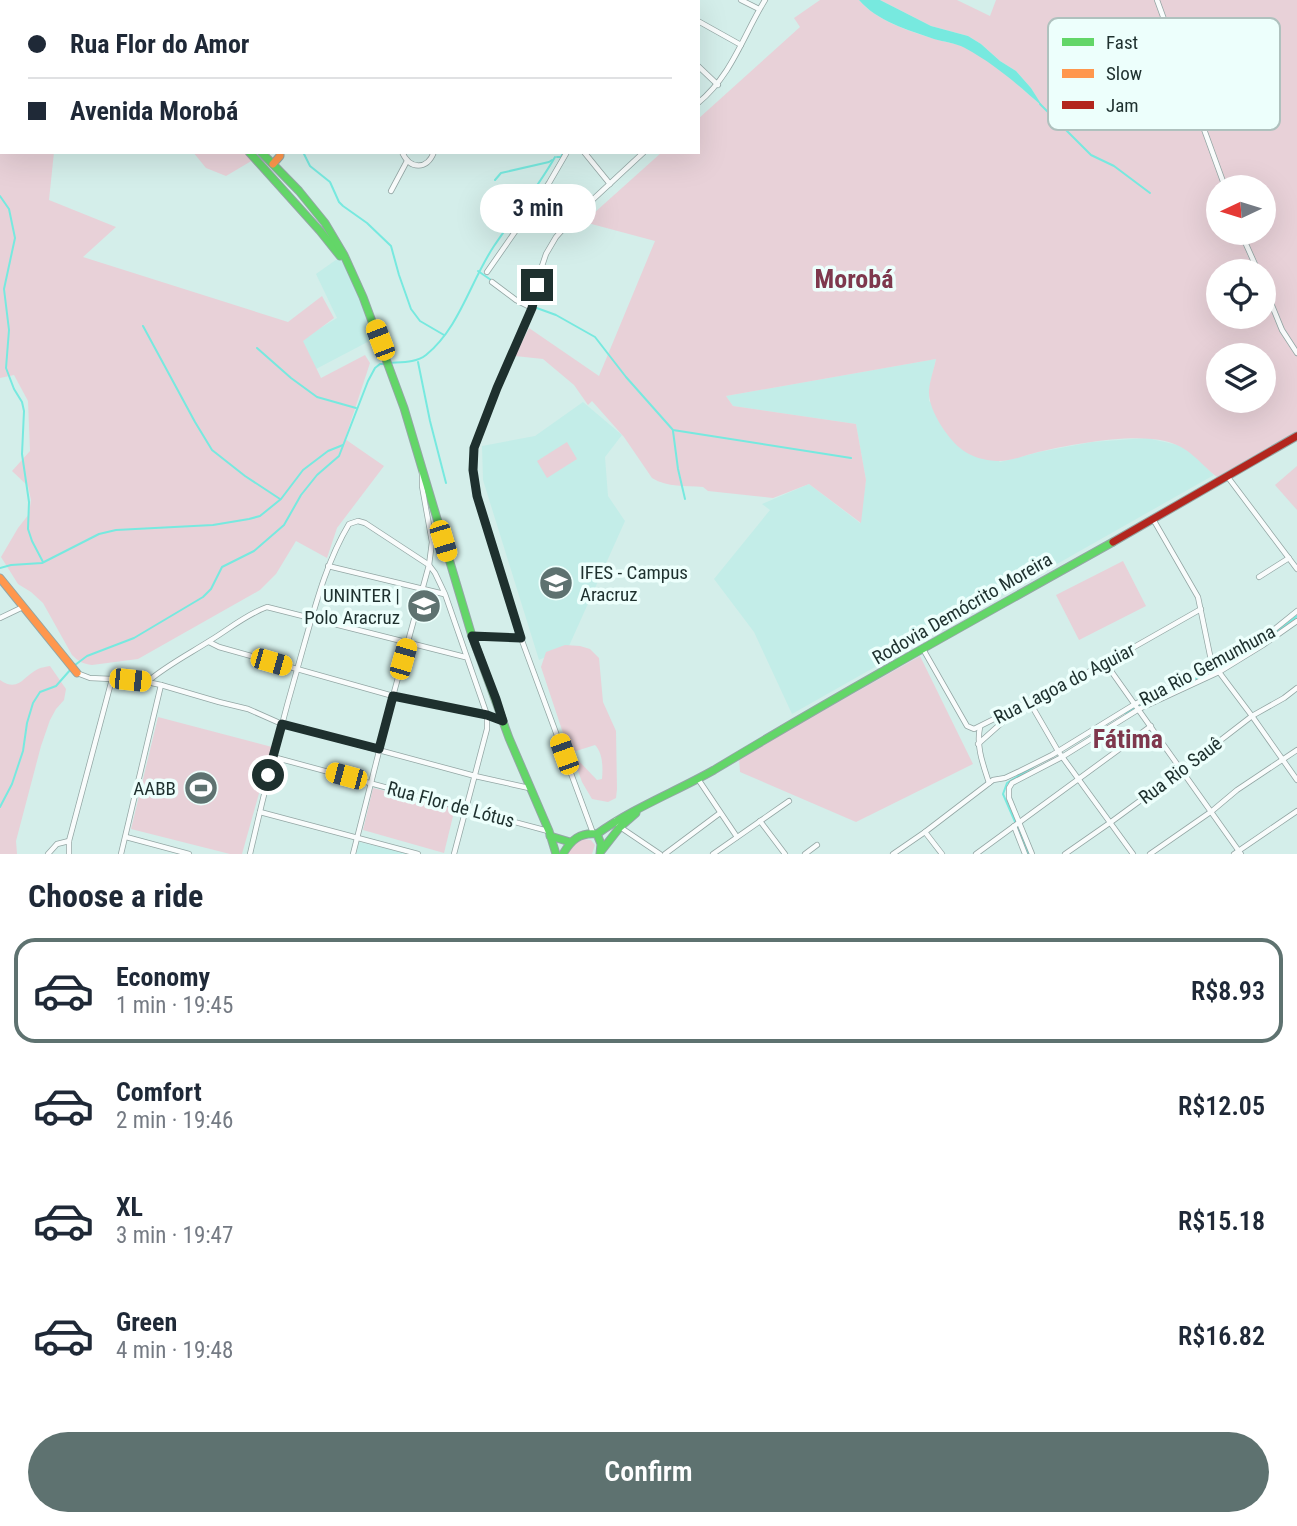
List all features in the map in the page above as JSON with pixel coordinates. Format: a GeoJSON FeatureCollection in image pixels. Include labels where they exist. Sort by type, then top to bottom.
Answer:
{"type":"FeatureCollection","features":[{"type":"Feature","properties":{"kind":"main road"},"geometry":{"type":"LineString","coordinates":[[253,154],[352,272]]}},
{"type":"Feature","properties":{"kind":"main road"},"geometry":{"type":"LineString","coordinates":[[254,154],[269,165],[273,164]]}},
{"type":"Feature","properties":{"kind":"main road"},"geometry":{"type":"LineString","coordinates":[[263,154],[331,232],[352,272],[404,408],[472,636],[556,854]]}},
{"type":"Feature","properties":{"kind":"main road"},"geometry":{"type":"LineString","coordinates":[[273,164],[280,154]]}},
{"type":"Feature","properties":{"kind":"main road","name":"Rodovia Demócrito Moreira"},"geometry":{"type":"LineString","coordinates":[[570,842],[581,834],[595,833],[618,823],[698,779],[789,724],[1297,436]]}},
{"type":"Feature","properties":{"kind":"main road"},"geometry":{"type":"LineString","coordinates":[[0,578],[77,673]]}},
{"type":"Feature","properties":{"kind":"main road","name":"Rodovia Demócrito Moreira"},"geometry":{"type":"LineString","coordinates":[[601,852],[618,823]]}},
{"type":"Feature","properties":{"kind":"main road"},"geometry":{"type":"LineString","coordinates":[[550,833],[570,842],[563,854]]}},
{"type":"Feature","properties":{"kind":"main road"},"geometry":{"type":"LineString","coordinates":[[595,833],[601,852]]}},
{"type":"Feature","properties":{"kind":"street"},"geometry":{"type":"LineString","coordinates":[[741,0],[760,9]]}},
{"type":"Feature","properties":{"kind":"street"},"geometry":{"type":"LineString","coordinates":[[700,101],[718,85],[765,0]]}},
{"type":"Feature","properties":{"kind":"street"},"geometry":{"type":"LineString","coordinates":[[1157,0],[1164,18]]}},
{"type":"Feature","properties":{"kind":"street"},"geometry":{"type":"LineString","coordinates":[[700,22],[741,45]]}},
{"type":"Feature","properties":{"kind":"street"},"geometry":{"type":"LineString","coordinates":[[700,68],[718,85]]}},
{"type":"Feature","properties":{"kind":"street"},"geometry":{"type":"LineString","coordinates":[[1204,130],[1221,175]]}},
{"type":"Feature","properties":{"kind":"street"},"geometry":{"type":"LineString","coordinates":[[403,154],[407,161],[415,165],[424,164],[432,159],[433,154]]}},
{"type":"Feature","properties":{"kind":"street"},"geometry":{"type":"LineString","coordinates":[[487,272],[549,183],[566,154]]}},
{"type":"Feature","properties":{"kind":"street"},"geometry":{"type":"LineString","coordinates":[[586,154],[610,184]]}},
{"type":"Feature","properties":{"kind":"street"},"geometry":{"type":"LineString","coordinates":[[595,833],[521,638],[477,496],[473,470],[474,448],[532,308],[541,269],[556,237],[643,154]]}},
{"type":"Feature","properties":{"kind":"street"},"geometry":{"type":"LineString","coordinates":[[391,191],[407,161]]}},
{"type":"Feature","properties":{"kind":"street"},"geometry":{"type":"LineString","coordinates":[[492,282],[532,308]]}},
{"type":"Feature","properties":{"kind":"street"},"geometry":{"type":"LineString","coordinates":[[1276,315],[1297,353]]}},
{"type":"Feature","properties":{"kind":"street"},"geometry":{"type":"LineString","coordinates":[[353,854],[429,565],[432,542],[422,486],[422,470]]}},
{"type":"Feature","properties":{"kind":"street"},"geometry":{"type":"LineString","coordinates":[[1227,476],[1297,569]]}},
{"type":"Feature","properties":{"kind":"street"},"geometry":{"type":"LineString","coordinates":[[1153,519],[1198,597],[1212,665],[1297,780]]}},
{"type":"Feature","properties":{"kind":"street"},"geometry":{"type":"LineString","coordinates":[[250,854],[311,618],[336,545],[349,524],[358,521],[429,565],[435,573],[445,594],[487,715],[487,729],[454,854]]}},
{"type":"Feature","properties":{"kind":"street"},"geometry":{"type":"LineString","coordinates":[[1259,577],[1289,558]]}},
{"type":"Feature","properties":{"kind":"street"},"geometry":{"type":"LineString","coordinates":[[328,566],[445,594]]}},
{"type":"Feature","properties":{"kind":"street"},"geometry":{"type":"LineString","coordinates":[[0,618],[24,606]]}},
{"type":"Feature","properties":{"kind":"street"},"geometry":{"type":"LineString","coordinates":[[147,682],[163,668],[267,607],[466,657]]}},
{"type":"Feature","properties":{"kind":"street","name":"Rua Lagoa do Aguiar"},"geometry":{"type":"LineString","coordinates":[[922,649],[967,726],[979,727],[1106,663],[1201,609]]}},
{"type":"Feature","properties":{"kind":"street","name":"Rua Rio Gemunhuna"},"geometry":{"type":"LineString","coordinates":[[989,783],[1005,778],[1058,751],[1135,704],[1266,636],[1297,611]]}},
{"type":"Feature","properties":{"kind":"street"},"geometry":{"type":"LineString","coordinates":[[1294,623],[1297,632]]}},
{"type":"Feature","properties":{"kind":"street","name":"Rua Rio Gemunhuna"},"geometry":{"type":"LineString","coordinates":[[1032,854],[1009,798],[1012,783],[1062,757],[1139,709],[1219,672],[1294,623]]}},
{"type":"Feature","properties":{"kind":"street"},"geometry":{"type":"LineString","coordinates":[[472,636],[521,638]]}},
{"type":"Feature","properties":{"kind":"street"},"geometry":{"type":"LineString","coordinates":[[209,642],[393,696],[487,715],[503,721]]}},
{"type":"Feature","properties":{"kind":"street"},"geometry":{"type":"LineString","coordinates":[[1106,663],[1212,811],[1238,853],[1297,810]]}},
{"type":"Feature","properties":{"kind":"street"},"geometry":{"type":"LineString","coordinates":[[77,673],[90,678],[112,678],[161,685],[248,709],[282,724],[475,776],[530,788]]}},
{"type":"Feature","properties":{"kind":"street"},"geometry":{"type":"LineString","coordinates":[[69,854],[69,841],[112,678]]}},
{"type":"Feature","properties":{"kind":"street"},"geometry":{"type":"LineString","coordinates":[[121,854],[161,685]]}},
{"type":"Feature","properties":{"kind":"street","name":"Rua Rio Sauê"},"geometry":{"type":"LineString","coordinates":[[1065,854],[1252,716],[1297,688]]}},
{"type":"Feature","properties":{"kind":"street"},"geometry":{"type":"LineString","coordinates":[[487,715],[496,699]]}},
{"type":"Feature","properties":{"kind":"street"},"geometry":{"type":"LineString","coordinates":[[978,744],[1006,719],[1030,703],[1062,757],[1133,854]]}},
{"type":"Feature","properties":{"kind":"street"},"geometry":{"type":"LineString","coordinates":[[976,854],[1151,726]]}},
{"type":"Feature","properties":{"kind":"street"},"geometry":{"type":"LineString","coordinates":[[892,854],[989,783],[978,744],[979,727]]}},
{"type":"Feature","properties":{"kind":"street"},"geometry":{"type":"LineString","coordinates":[[1150,854],[1297,750]]}},
{"type":"Feature","properties":{"kind":"street","name":"Rua Flor de Lótus"},"geometry":{"type":"LineString","coordinates":[[273,757],[467,808],[550,833]]}},
{"type":"Feature","properties":{"kind":"street"},"geometry":{"type":"LineString","coordinates":[[698,779],[737,837]]}},
{"type":"Feature","properties":{"kind":"street"},"geometry":{"type":"LineString","coordinates":[[713,854],[789,801]]}},
{"type":"Feature","properties":{"kind":"street"},"geometry":{"type":"LineString","coordinates":[[260,812],[418,854]]}},
{"type":"Feature","properties":{"kind":"street"},"geometry":{"type":"LineString","coordinates":[[618,823],[662,854],[720,813]]}},
{"type":"Feature","properties":{"kind":"street"},"geometry":{"type":"LineString","coordinates":[[760,821],[785,854]]}},
{"type":"Feature","properties":{"kind":"street"},"geometry":{"type":"LineString","coordinates":[[1014,826],[1025,854]]}},
{"type":"Feature","properties":{"kind":"street"},"geometry":{"type":"LineString","coordinates":[[925,832],[942,854]]}},
{"type":"Feature","properties":{"kind":"street"},"geometry":{"type":"LineString","coordinates":[[126,837],[189,854]]}},
{"type":"Feature","properties":{"kind":"street"},"geometry":{"type":"LineString","coordinates":[[48,854],[57,844],[69,841]]}},
{"type":"Feature","properties":{"kind":"street"},"geometry":{"type":"LineString","coordinates":[[805,854],[817,845]]}},
{"type":"Feature","properties":{"kind":"street"},"geometry":{"type":"LineString","coordinates":[[986,846],[989,854]]}},
{"type":"Feature","properties":{"kind":"shaded area"},"geometry":{"type":"Polygon","coordinates":[[[820,0],[859,0],[875,14],[894,24],[973,51],[1003,72],[1041,105],[1016,71],[981,44],[968,36],[931,26],[880,0],[957,0],[990,16],[996,0],[1297,0],[1297,431],[1217,477],[1181,447],[1151,439],[1102,440],[1007,460],[987,460],[972,456],[960,448],[949,437],[936,416],[929,390],[936,359],[726,396],[733,406],[856,424],[866,480],[861,523],[809,484],[773,498],[708,491],[703,487],[670,485],[652,478],[624,437],[592,401],[588,405],[574,385],[543,359],[515,356],[529,328],[599,376],[655,241],[584,222],[660,154],[700,154],[700,117],[800,27],[794,18],[820,0]]]}},
{"type":"Feature","properties":{"kind":"shaded area"},"geometry":{"type":"Polygon","coordinates":[[[0,154],[54,154],[49,200],[116,227],[83,257],[288,322],[322,296],[334,318],[303,341],[321,378],[365,355],[370,363],[345,439],[384,466],[337,528],[327,558],[296,541],[276,574],[260,590],[138,659],[92,665],[83,663],[72,655],[43,603],[18,584],[1,557],[29,514],[31,500],[28,486],[12,471],[30,451],[28,401],[14,375],[0,378],[0,154]]]}},
{"type":"Feature","properties":{"kind":"shaded area"},"geometry":{"type":"Polygon","coordinates":[[[195,154],[247,154],[253,160],[226,176],[206,168],[195,154]]]}},
{"type":"Feature","properties":{"kind":"shaded area"},"geometry":{"type":"Polygon","coordinates":[[[340,257],[348,269],[377,337],[316,369],[300,340],[337,318],[316,274],[340,257]]]}},
{"type":"Feature","properties":{"kind":"shaded area"},"geometry":{"type":"Polygon","coordinates":[[[936,359],[929,401],[1000,462],[1092,442],[1147,438],[1182,446],[1214,475],[792,714],[754,632],[714,579],[770,510],[762,504],[809,484],[860,523],[866,480],[856,424],[733,406],[726,396],[936,359]]]}},
{"type":"Feature","properties":{"kind":"shaded area","name":"IFES - Campus Aracruz"},"geometry":{"type":"Polygon","coordinates":[[[583,402],[622,435],[605,457],[608,496],[625,521],[569,646],[539,660],[483,480],[482,446],[535,436],[583,402]]]}},
{"type":"Feature","properties":{"kind":"shaded area"},"geometry":{"type":"Polygon","coordinates":[[[567,442],[577,459],[547,478],[537,461],[567,442]]]}},
{"type":"Feature","properties":{"kind":"shaded area"},"geometry":{"type":"Polygon","coordinates":[[[1297,466],[1297,510],[1275,485],[1297,466]]]}},
{"type":"Feature","properties":{"kind":"shaded area"},"geometry":{"type":"Polygon","coordinates":[[[1123,561],[1146,606],[1079,640],[1056,595],[1123,561]]]}},
{"type":"Feature","properties":{"kind":"shaded area"},"geometry":{"type":"Polygon","coordinates":[[[565,645],[590,649],[599,658],[603,702],[616,731],[616,798],[608,802],[592,799],[574,768],[576,758],[597,780],[602,779],[601,756],[595,745],[573,752],[568,748],[541,667],[546,652],[565,645]]]}},
{"type":"Feature","properties":{"kind":"shaded area"},"geometry":{"type":"Polygon","coordinates":[[[920,656],[973,764],[856,822],[740,772],[739,758],[920,656]]]}},
{"type":"Feature","properties":{"kind":"shaded area"},"geometry":{"type":"Polygon","coordinates":[[[50,666],[66,689],[64,700],[50,720],[41,746],[16,841],[17,854],[0,854],[0,680],[6,684],[16,684],[38,669],[50,666]]]}},
{"type":"Feature","properties":{"kind":"shaded area","name":"AABB"},"geometry":{"type":"Polygon","coordinates":[[[158,717],[272,747],[242,854],[230,854],[131,829],[158,717]]]}},
{"type":"Feature","properties":{"kind":"shaded area"},"geometry":{"type":"Polygon","coordinates":[[[373,788],[455,808],[444,853],[363,830],[373,788]]]}},
{"type":"Feature","properties":{"kind":"shaded area"},"geometry":{"type":"Polygon","coordinates":[[[584,839],[591,840],[595,845],[592,854],[567,854],[574,844],[584,839]]]}},
{"type":"Feature","properties":{"kind":"shaded area"},"geometry":{"type":"Polygon","coordinates":[[[359,842],[409,854],[356,854],[359,842]]]}},
{"type":"Feature","properties":{"kind":"water"},"geometry":{"type":"Polygon","coordinates":[[[859,0],[880,0],[931,26],[968,36],[1016,71],[1043,107],[1006,75],[976,54],[958,45],[894,24],[875,14],[859,0]]]}},
{"type":"Feature","properties":{"kind":"waterway"},"geometry":{"type":"LineString","coordinates":[[1040,104],[1048,112]]}},
{"type":"Feature","properties":{"kind":"waterway"},"geometry":{"type":"LineString","coordinates":[[1066,130],[1091,155],[1114,166],[1150,193]]}},
{"type":"Feature","properties":{"kind":"waterway"},"geometry":{"type":"LineString","coordinates":[[304,154],[310,166],[330,182],[339,202],[391,246],[411,309],[420,321],[444,335]]}},
{"type":"Feature","properties":{"kind":"waterway"},"geometry":{"type":"LineString","coordinates":[[557,157],[562,154]]}},
{"type":"Feature","properties":{"kind":"waterway"},"geometry":{"type":"LineString","coordinates":[[389,363],[418,359],[438,344],[456,318],[494,246],[555,157]]}},
{"type":"Feature","properties":{"kind":"waterway"},"geometry":{"type":"LineString","coordinates":[[495,180],[501,173],[552,160]]}},
{"type":"Feature","properties":{"kind":"waterway"},"geometry":{"type":"LineString","coordinates":[[0,196],[9,209],[15,238],[4,289],[9,330],[6,368],[24,411],[22,454],[29,502],[28,529],[43,562]]}},
{"type":"Feature","properties":{"kind":"waterway"},"geometry":{"type":"LineString","coordinates":[[478,271],[491,280]]}},
{"type":"Feature","properties":{"kind":"waterway"},"geometry":{"type":"LineString","coordinates":[[534,307],[556,315],[595,337],[673,430],[851,458]]}},
{"type":"Feature","properties":{"kind":"waterway"},"geometry":{"type":"LineString","coordinates":[[143,326],[212,450],[280,499]]}},
{"type":"Feature","properties":{"kind":"waterway"},"geometry":{"type":"LineString","coordinates":[[257,348],[317,397],[356,408]]}},
{"type":"Feature","properties":{"kind":"waterway"},"geometry":{"type":"LineString","coordinates":[[418,362],[446,483]]}},
{"type":"Feature","properties":{"kind":"waterway"},"geometry":{"type":"LineString","coordinates":[[75,665],[87,656],[134,638],[203,597],[211,589],[222,567],[254,551],[284,525],[301,495],[317,475],[339,456],[368,381],[375,368],[384,364]]}},
{"type":"Feature","properties":{"kind":"waterway"},"geometry":{"type":"LineString","coordinates":[[673,431],[685,499]]}},
{"type":"Feature","properties":{"kind":"waterway"},"geometry":{"type":"LineString","coordinates":[[0,568],[42,563],[99,534],[116,530],[213,525],[260,516],[281,499],[303,470],[328,451],[343,445]]}},
{"type":"Feature","properties":{"kind":"waterway"},"geometry":{"type":"LineString","coordinates":[[1125,713],[1236,658],[1297,616]]}},
{"type":"Feature","properties":{"kind":"waterway"},"geometry":{"type":"LineString","coordinates":[[0,807],[12,784],[23,751],[33,703],[40,692],[56,686],[71,669]]}},
{"type":"Feature","properties":{"kind":"waterway"},"geometry":{"type":"LineString","coordinates":[[1029,854],[1003,794],[1007,783],[1033,767]]}},
{"type":"Feature","properties":{"kind":"traffic: fast"},"geometry":{"type":"LineString","coordinates":[[251,154],[340,256]]}},
{"type":"Feature","properties":{"kind":"traffic: fast"},"geometry":{"type":"LineString","coordinates":[[263,154],[325,223],[344,255],[363,297],[404,408],[472,636],[509,738],[549,831],[556,854]]}},
{"type":"Feature","properties":{"kind":"traffic: fast"},"geometry":{"type":"LineString","coordinates":[[597,834],[1113,542]]}},
{"type":"Feature","properties":{"kind":"traffic: fast"},"geometry":{"type":"LineString","coordinates":[[602,850],[620,827],[636,813]]}},
{"type":"Feature","properties":{"kind":"traffic: fast"},"geometry":{"type":"LineString","coordinates":[[563,854],[577,838],[586,834],[597,834],[601,844],[600,854]]}},
{"type":"Feature","properties":{"kind":"traffic: fast"},"geometry":{"type":"LineString","coordinates":[[550,836],[570,842]]}},
{"type":"Feature","properties":{"kind":"traffic: slow"},"geometry":{"type":"LineString","coordinates":[[273,164],[280,154]]}},
{"type":"Feature","properties":{"kind":"traffic: slow"},"geometry":{"type":"LineString","coordinates":[[0,578],[77,673]]}},
{"type":"Feature","properties":{"kind":"traffic: jam"},"geometry":{"type":"LineString","coordinates":[[1113,542],[1297,436]]}},
{"type":"Feature","properties":{"kind":"place","name":"IFES - Campus Aracruz"},"geometry":{"type":"Point","coordinates":[556,583]}},
{"type":"Feature","properties":{"kind":"place","name":"UNINTER | Polo Aracruz"},"geometry":{"type":"Point","coordinates":[424,606]}},
{"type":"Feature","properties":{"kind":"place","name":"AABB"},"geometry":{"type":"Point","coordinates":[201,788]}},
{"type":"Feature","properties":{"kind":"district","name":"Morobá"},"geometry":{"type":"Point","coordinates":[854,279]}},
{"type":"Feature","properties":{"kind":"district","name":"Fátima"},"geometry":{"type":"Point","coordinates":[1128,739]}},
{"type":"Feature","properties":{"kind":"route"},"geometry":{"type":"LineString","coordinates":[[268,775],[282,724],[379,749],[393,696],[487,715],[503,721],[472,636],[521,638],[477,496],[473,470],[474,448],[532,308],[537,285]]}}]}
